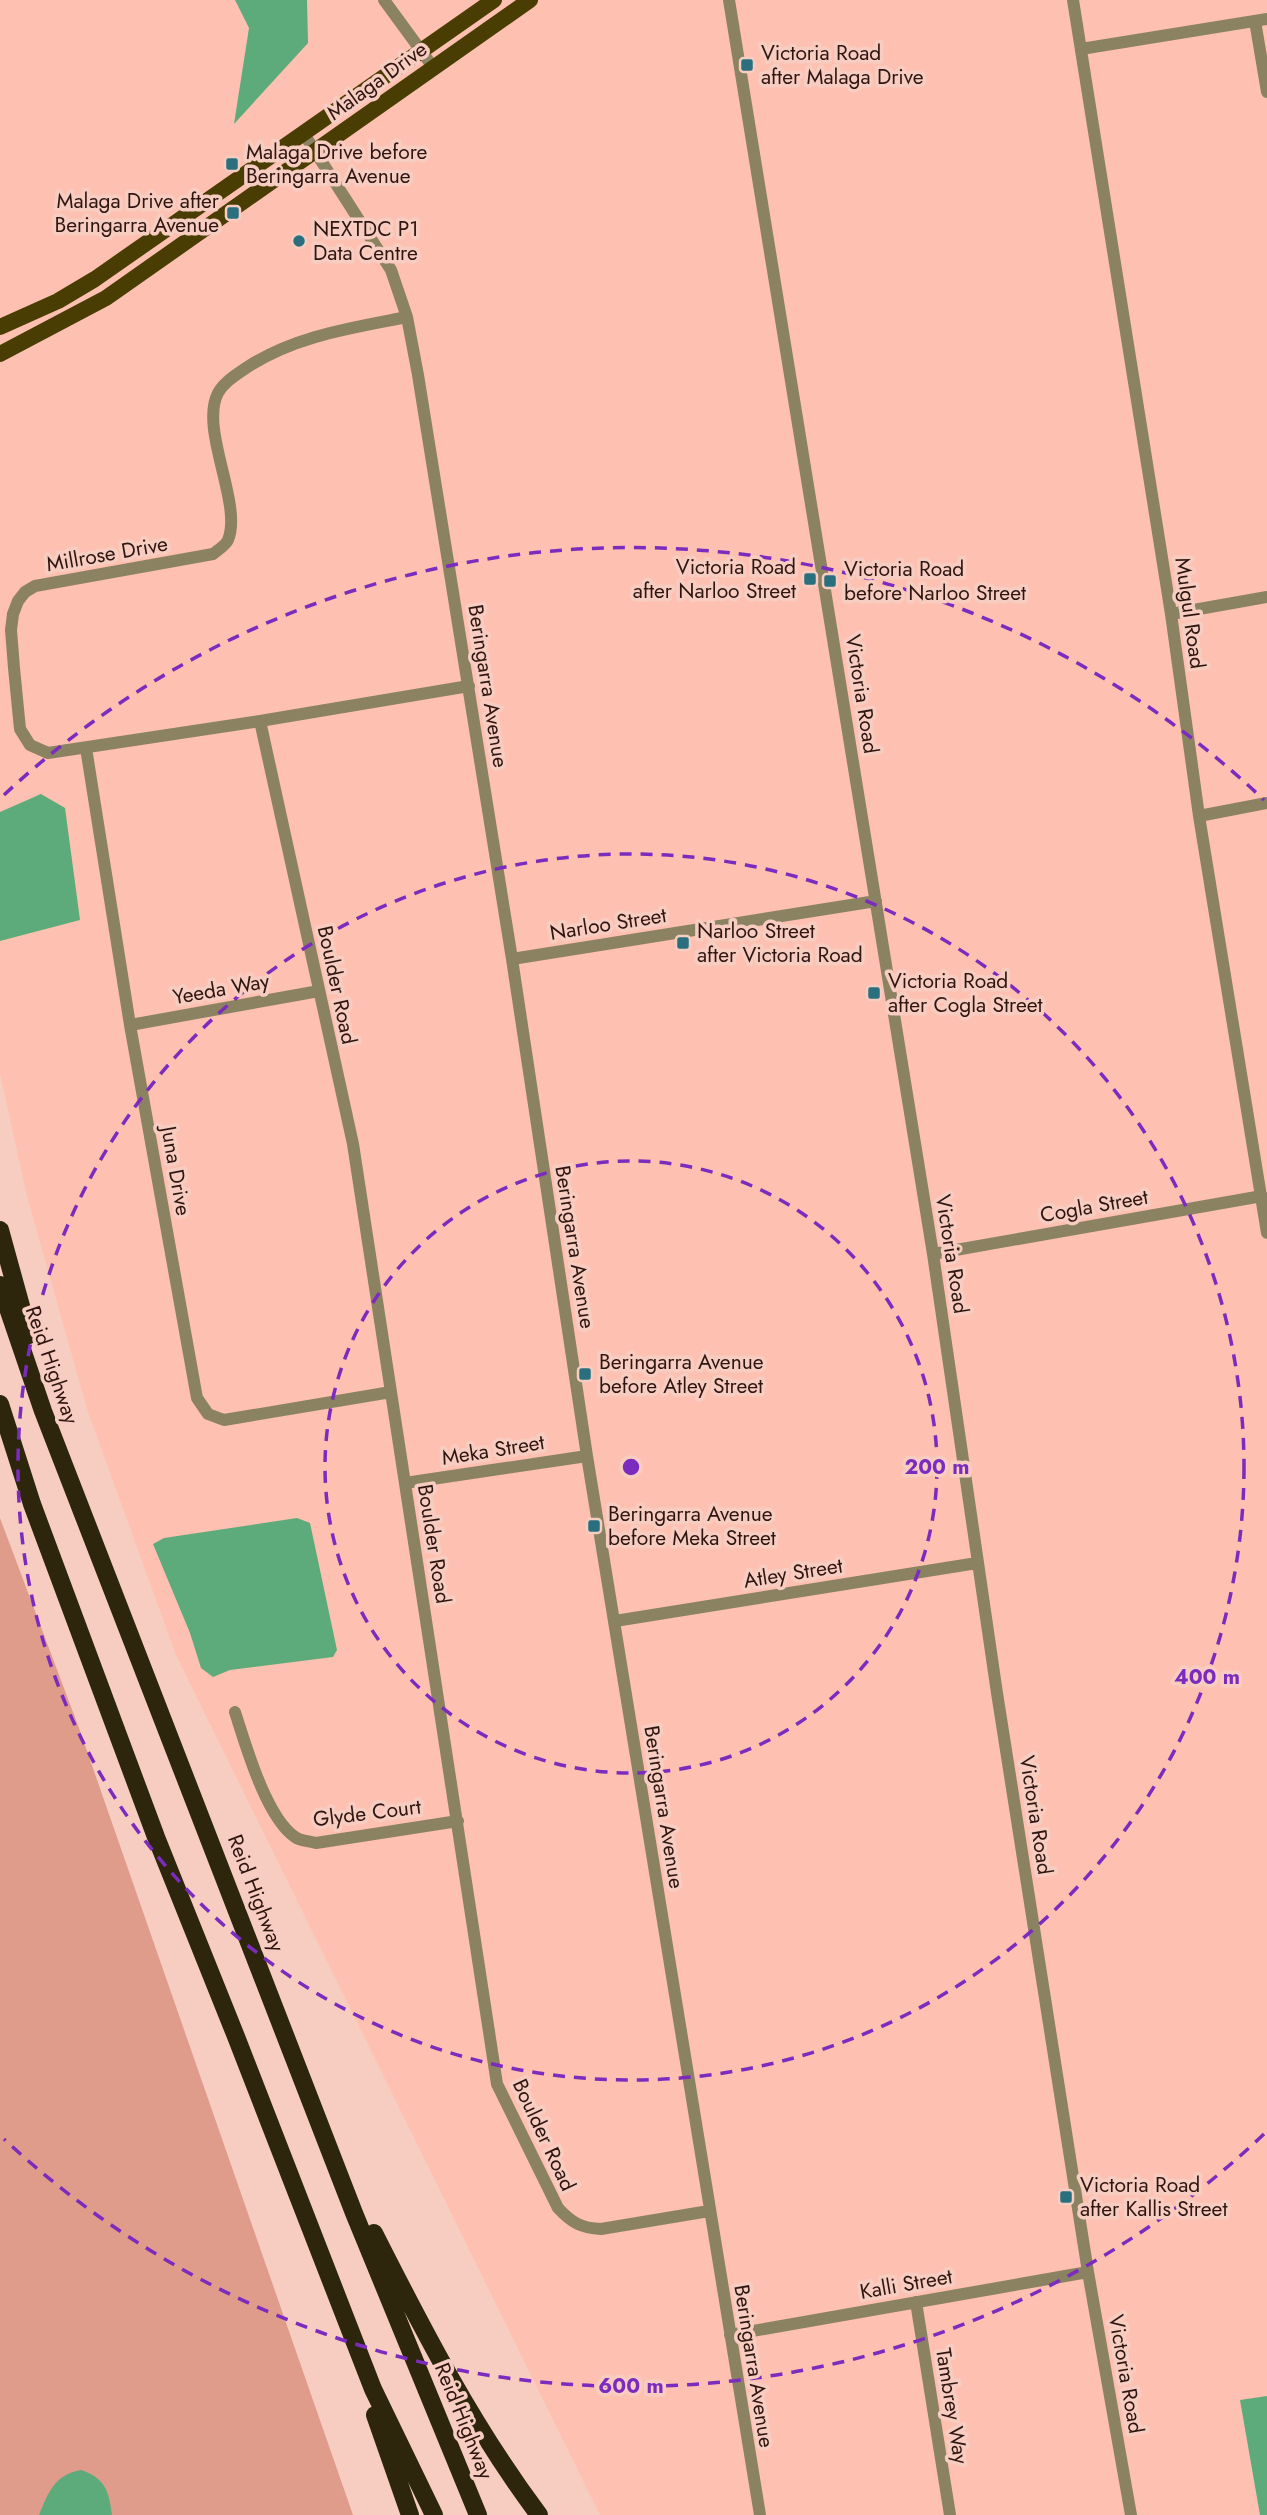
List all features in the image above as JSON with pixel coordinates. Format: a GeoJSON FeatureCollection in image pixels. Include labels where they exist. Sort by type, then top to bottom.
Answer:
{"type":"FeatureCollection","features":[{"type":"Feature","properties":{"kind":"highway"},"geometry":{"type":"LineString","coordinates":[[0,1230],[69,1476]]}},
{"type":"Feature","properties":{"kind":"highway","name":"Reid Highway"},"geometry":{"type":"LineString","coordinates":[[0,1285],[43,1411],[230,1887],[354,2213],[478,2515]]}},
{"type":"Feature","properties":{"kind":"highway"},"geometry":{"type":"LineString","coordinates":[[0,1404],[32,1504]]}},
{"type":"Feature","properties":{"kind":"highway"},"geometry":{"type":"LineString","coordinates":[[0,1422],[156,1837],[373,2389],[434,2515]]}},
{"type":"Feature","properties":{"kind":"highway"},"geometry":{"type":"LineString","coordinates":[[230,1887],[364,2212],[447,2373],[499,2459],[539,2515]]}},
{"type":"Feature","properties":{"kind":"highway"},"geometry":{"type":"LineString","coordinates":[[310,2226],[410,2515]]}},
{"type":"Feature","properties":{"kind":"main road","name":"Malaga Drive"},"geometry":{"type":"LineString","coordinates":[[0,327],[58,301],[95,279],[494,0]]}},
{"type":"Feature","properties":{"kind":"main road","name":"Malaga Drive"},"geometry":{"type":"LineString","coordinates":[[0,354],[106,298],[530,0]]}},
{"type":"Feature","properties":{"kind":"street"},"geometry":{"type":"LineString","coordinates":[[384,0],[433,67]]}},
{"type":"Feature","properties":{"kind":"street","name":"Victoria Road"},"geometry":{"type":"LineString","coordinates":[[729,0],[933,1254],[1088,2272],[1131,2515]]}},
{"type":"Feature","properties":{"kind":"street","name":"Mulgul Road"},"geometry":{"type":"LineString","coordinates":[[1073,0],[1171,614],[1199,816],[1267,1233]]}},
{"type":"Feature","properties":{"kind":"street"},"geometry":{"type":"LineString","coordinates":[[1081,49],[1261,20],[1267,92]]}},
{"type":"Feature","properties":{"kind":"street","name":"Beringarra Avenue"},"geometry":{"type":"LineString","coordinates":[[304,134],[385,259],[407,317],[469,686],[587,1456],[760,2515]]}},
{"type":"Feature","properties":{"kind":"street","name":"Millrose Drive"},"geometry":{"type":"LineString","coordinates":[[407,317],[319,334],[287,346],[240,372],[218,392],[214,406],[214,424],[232,524],[228,542],[213,554],[35,586],[25,592],[18,601],[11,630],[20,729],[30,745],[48,752],[260,721],[469,686]]}},
{"type":"Feature","properties":{"kind":"street"},"geometry":{"type":"LineString","coordinates":[[1171,614],[1267,597]]}},
{"type":"Feature","properties":{"kind":"street","name":"Boulder Road"},"geometry":{"type":"LineString","coordinates":[[260,721],[353,1144],[497,2084],[558,2208],[571,2222],[584,2229],[601,2229],[709,2211]]}},
{"type":"Feature","properties":{"kind":"street","name":"Juna Drive"},"geometry":{"type":"LineString","coordinates":[[86,748],[130,1025],[197,1398],[208,1414],[224,1420],[391,1392]]}},
{"type":"Feature","properties":{"kind":"street"},"geometry":{"type":"LineString","coordinates":[[1199,816],[1267,803]]}},
{"type":"Feature","properties":{"kind":"street","name":"Narloo Street"},"geometry":{"type":"LineString","coordinates":[[512,959],[876,901]]}},
{"type":"Feature","properties":{"kind":"street","name":"Yeeda Way"},"geometry":{"type":"LineString","coordinates":[[130,1025],[319,991]]}},
{"type":"Feature","properties":{"kind":"street","name":"Cogla Street"},"geometry":{"type":"LineString","coordinates":[[933,1254],[1262,1196]]}},
{"type":"Feature","properties":{"kind":"street","name":"Meka Street"},"geometry":{"type":"LineString","coordinates":[[405,1483],[587,1456]]}},
{"type":"Feature","properties":{"kind":"street","name":"Atley Street"},"geometry":{"type":"LineString","coordinates":[[615,1621],[978,1563]]}},
{"type":"Feature","properties":{"kind":"street","name":"Glyde Court"},"geometry":{"type":"LineString","coordinates":[[235,1712],[251,1762],[275,1812],[281,1824],[297,1839],[316,1843],[458,1821]]}},
{"type":"Feature","properties":{"kind":"street","name":"Kalli Street"},"geometry":{"type":"LineString","coordinates":[[730,2335],[1088,2272]]}},
{"type":"Feature","properties":{"kind":"street","name":"Tambrey Way"},"geometry":{"type":"LineString","coordinates":[[916,2302],[950,2515]]}},
{"type":"Feature","properties":{"kind":"shaded area"},"geometry":{"type":"Polygon","coordinates":[[[0,0],[1267,0],[1267,2515],[600,2515],[176,1655],[87,1409],[27,1196],[0,1074],[0,0]]]}},
{"type":"Feature","properties":{"kind":"shaded area"},"geometry":{"type":"Polygon","coordinates":[[[235,0],[307,0],[308,43],[234,124],[249,28],[235,0]]]}},
{"type":"Feature","properties":{"kind":"shaded area"},"geometry":{"type":"Polygon","coordinates":[[[41,794],[65,808],[80,920],[0,941],[0,812],[41,794]]]}},
{"type":"Feature","properties":{"kind":"shaded area"},"geometry":{"type":"Polygon","coordinates":[[[0,1518],[79,1728],[353,2515],[0,2515],[0,1518]]]}},
{"type":"Feature","properties":{"kind":"shaded area"},"geometry":{"type":"Polygon","coordinates":[[[297,1518],[310,1523],[337,1650],[333,1657],[230,1670],[213,1677],[201,1668],[190,1633],[153,1544],[164,1538],[297,1518]]]}},
{"type":"Feature","properties":{"kind":"shaded area"},"geometry":{"type":"Polygon","coordinates":[[[1267,2396],[1267,2515],[1260,2515],[1240,2400],[1267,2396]]]}},
{"type":"Feature","properties":{"kind":"shaded area"},"geometry":{"type":"Polygon","coordinates":[[[81,2470],[101,2481],[112,2515],[39,2515],[49,2492],[59,2480],[81,2470]]]}},
{"type":"Feature","properties":{"kind":"place","name":"Victoria Road after Malaga Drive"},"geometry":{"type":"Point","coordinates":[747,65]}},
{"type":"Feature","properties":{"kind":"place","name":"Malaga Drive before Beringarra Avenue"},"geometry":{"type":"Point","coordinates":[232,164]}},
{"type":"Feature","properties":{"kind":"place","name":"Malaga Drive after Beringarra Avenue"},"geometry":{"type":"Point","coordinates":[233,213]}},
{"type":"Feature","properties":{"kind":"place","name":"NEXTDC P1 Data Centre"},"geometry":{"type":"Point","coordinates":[299,241]}},
{"type":"Feature","properties":{"kind":"place","name":"Victoria Road after Narloo Street"},"geometry":{"type":"Point","coordinates":[810,579]}},
{"type":"Feature","properties":{"kind":"place","name":"Victoria Road before Narloo Street"},"geometry":{"type":"Point","coordinates":[830,581]}},
{"type":"Feature","properties":{"kind":"place","name":"Narloo Street after Victoria Road"},"geometry":{"type":"Point","coordinates":[683,943]}},
{"type":"Feature","properties":{"kind":"place","name":"Victoria Road after Cogla Street"},"geometry":{"type":"Point","coordinates":[874,993]}},
{"type":"Feature","properties":{"kind":"place","name":"Beringarra Avenue before Atley Street"},"geometry":{"type":"Point","coordinates":[585,1374]}},
{"type":"Feature","properties":{"kind":"place","name":"Beringarra Avenue before Meka Street"},"geometry":{"type":"Point","coordinates":[594,1526]}},
{"type":"Feature","properties":{"kind":"place","name":"Victoria Road after Kallis Street"},"geometry":{"type":"Point","coordinates":[1066,2197]}}]}
